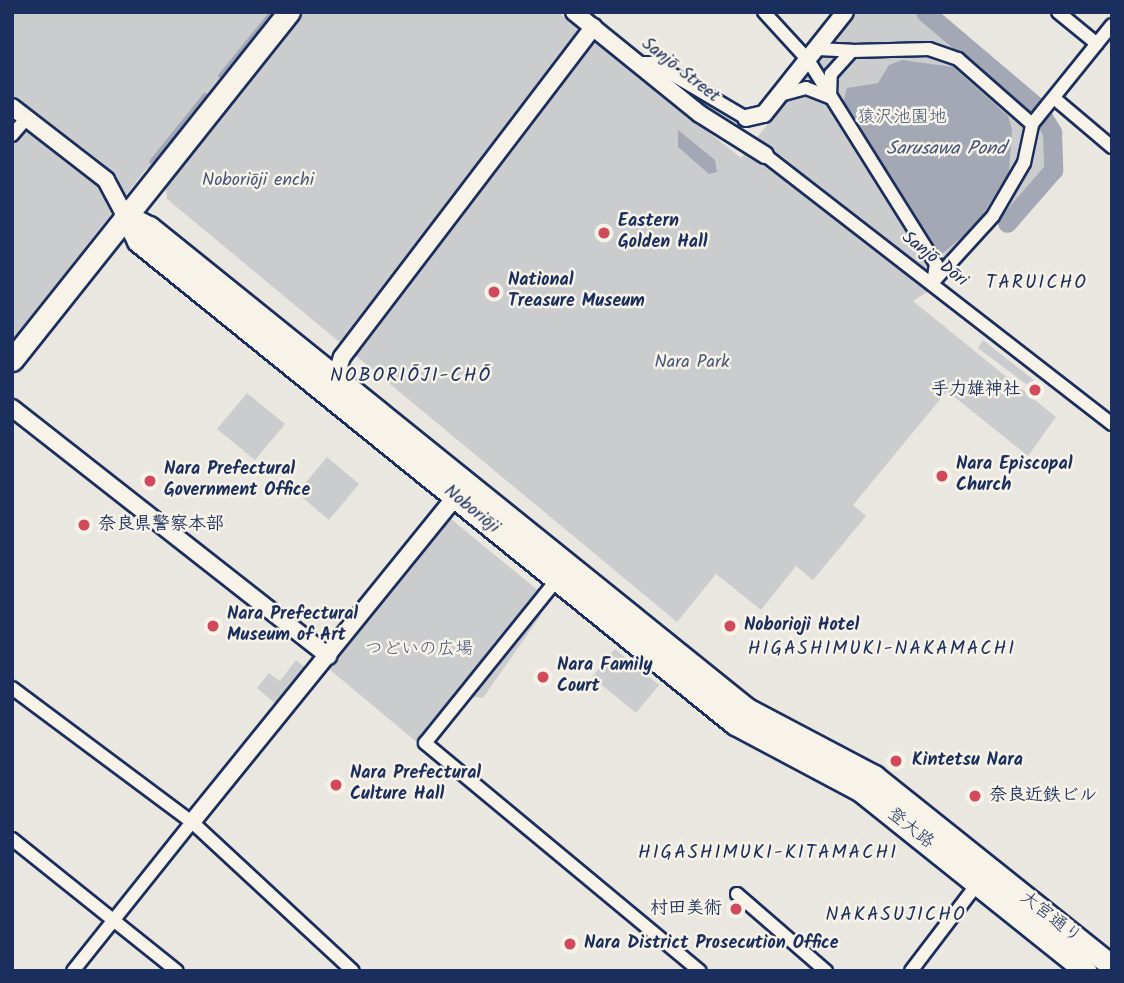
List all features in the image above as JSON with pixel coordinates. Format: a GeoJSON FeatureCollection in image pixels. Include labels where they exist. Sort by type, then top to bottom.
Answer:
{"type":"FeatureCollection","features":[{"type":"Feature","properties":{"kind":"highway"},"geometry":{"type":"LineString","coordinates":[[12,360],[289,12]]}},
{"type":"Feature","properties":{"kind":"highway","name":"Noboriōji"},"geometry":{"type":"LineString","coordinates":[[125,215],[149,227],[333,386],[741,717]]}},
{"type":"Feature","properties":{"kind":"highway","name":"登大路"},"geometry":{"type":"LineString","coordinates":[[741,717],[861,791],[984,876]]}},
{"type":"Feature","properties":{"kind":"highway","name":"大宮通り"},"geometry":{"type":"LineString","coordinates":[[984,876],[1112,966]]}},
{"type":"Feature","properties":{"kind":"highway","name":"大宮通り"},"geometry":{"type":"LineString","coordinates":[[984,876],[1086,971]]}},
{"type":"Feature","properties":{"kind":"street","name":"Sanjō Street"},"geometry":{"type":"LineString","coordinates":[[574,12],[637,62],[765,155]]}},
{"type":"Feature","properties":{"kind":"street"},"geometry":{"type":"LineString","coordinates":[[764,12],[813,54],[830,97],[936,264],[933,282]]}},
{"type":"Feature","properties":{"kind":"street"},"geometry":{"type":"LineString","coordinates":[[637,62],[653,63],[746,118],[764,114],[845,12]]}},
{"type":"Feature","properties":{"kind":"street"},"geometry":{"type":"LineString","coordinates":[[1058,12],[1097,44]]}},
{"type":"Feature","properties":{"kind":"street"},"geometry":{"type":"LineString","coordinates":[[933,282],[1013,186],[1033,123],[1112,25]]}},
{"type":"Feature","properties":{"kind":"street"},"geometry":{"type":"LineString","coordinates":[[333,386],[342,357],[593,27]]}},
{"type":"Feature","properties":{"kind":"street"},"geometry":{"type":"LineString","coordinates":[[830,97],[831,74],[852,51]]}},
{"type":"Feature","properties":{"kind":"street"},"geometry":{"type":"LineString","coordinates":[[813,54],[941,51],[1033,123]]}},
{"type":"Feature","properties":{"kind":"street"},"geometry":{"type":"LineString","coordinates":[[779,95],[806,88],[830,97]]}},
{"type":"Feature","properties":{"kind":"street"},"geometry":{"type":"LineString","coordinates":[[1049,103],[1112,147]]}},
{"type":"Feature","properties":{"kind":"street"},"geometry":{"type":"LineString","coordinates":[[12,107],[106,180],[125,215]]}},
{"type":"Feature","properties":{"kind":"street"},"geometry":{"type":"LineString","coordinates":[[12,135],[26,119]]}},
{"type":"Feature","properties":{"kind":"street","name":"Sanjō Dōri"},"geometry":{"type":"LineString","coordinates":[[765,155],[933,282],[1112,424]]}},
{"type":"Feature","properties":{"kind":"street"},"geometry":{"type":"LineString","coordinates":[[12,408],[328,656]]}},
{"type":"Feature","properties":{"kind":"street"},"geometry":{"type":"LineString","coordinates":[[73,971],[461,490]]}},
{"type":"Feature","properties":{"kind":"street"},"geometry":{"type":"LineString","coordinates":[[566,575],[425,743],[700,971]]}},
{"type":"Feature","properties":{"kind":"street"},"geometry":{"type":"LineString","coordinates":[[12,688],[192,822],[353,971]]}},
{"type":"Feature","properties":{"kind":"street"},"geometry":{"type":"LineString","coordinates":[[12,839],[177,971]]}},
{"type":"Feature","properties":{"kind":"street"},"geometry":{"type":"LineString","coordinates":[[911,971],[984,876]]}},
{"type":"Feature","properties":{"kind":"street"},"geometry":{"type":"LineString","coordinates":[[737,894],[826,971]]}},
{"type":"Feature","properties":{"kind":"green space","name":"Nara Park"},"geometry":{"type":"Polygon","coordinates":[[[12,12],[558,12],[741,158],[856,12],[935,12],[1041,107],[1056,134],[1057,165],[1006,229],[997,220],[945,281],[913,301],[1056,417],[1028,456],[947,391],[853,505],[866,516],[813,580],[796,566],[761,610],[716,574],[677,622],[167,199],[165,182],[147,168],[12,341],[12,12]]]}},
{"type":"Feature","properties":{"kind":"green space"},"geometry":{"type":"Polygon","coordinates":[[[983,340],[1034,380],[1030,387],[978,348],[983,340]]]}},
{"type":"Feature","properties":{"kind":"green space"},"geometry":{"type":"Polygon","coordinates":[[[247,393],[285,424],[255,460],[217,429],[247,393]]]}},
{"type":"Feature","properties":{"kind":"green space"},"geometry":{"type":"Polygon","coordinates":[[[327,457],[359,484],[329,520],[297,493],[327,457]]]}},
{"type":"Feature","properties":{"kind":"green space","name":"つどいの広場"},"geometry":{"type":"Polygon","coordinates":[[[451,519],[540,592],[528,607],[541,615],[483,698],[469,696],[419,744],[329,669],[451,519]]]}},
{"type":"Feature","properties":{"kind":"green space"},"geometry":{"type":"Polygon","coordinates":[[[615,649],[659,685],[636,713],[592,677],[615,649]]]}},
{"type":"Feature","properties":{"kind":"green space"},"geometry":{"type":"Polygon","coordinates":[[[296,660],[308,670],[278,706],[257,688],[269,673],[280,681],[296,660]]]}},
{"type":"Feature","properties":{"kind":"water","name":"Sarusawa Pond"},"geometry":{"type":"Polygon","coordinates":[[[902,60],[953,67],[1008,116],[1012,129],[1009,172],[977,224],[942,254],[933,251],[843,103],[847,88],[878,83],[889,65],[902,60]]]}},
{"type":"Feature","properties":{"kind":"water"},"geometry":{"type":"Polygon","coordinates":[[[678,130],[715,160],[717,172],[709,174],[678,147],[678,130]]]}},
{"type":"Feature","properties":{"kind":"waterway"},"geometry":{"type":"LineString","coordinates":[[220,76],[272,12]]}},
{"type":"Feature","properties":{"kind":"waterway"},"geometry":{"type":"LineString","coordinates":[[925,12],[1036,106],[1052,132],[1053,170],[1007,223]]}},
{"type":"Feature","properties":{"kind":"waterway"},"geometry":{"type":"LineString","coordinates":[[151,162],[205,95]]}},
{"type":"Feature","properties":{"kind":"place","name":"Eastern Golden Hall"},"geometry":{"type":"Point","coordinates":[604,233]}},
{"type":"Feature","properties":{"kind":"place","name":"National Treasure Museum"},"geometry":{"type":"Point","coordinates":[494,292]}},
{"type":"Feature","properties":{"kind":"place","name":"手力雄神社"},"geometry":{"type":"Point","coordinates":[1035,390]}},
{"type":"Feature","properties":{"kind":"place","name":"Nara Episcopal Church"},"geometry":{"type":"Point","coordinates":[942,476]}},
{"type":"Feature","properties":{"kind":"place","name":"Nara Prefectural Government Office"},"geometry":{"type":"Point","coordinates":[150,481]}},
{"type":"Feature","properties":{"kind":"place","name":"奈良県警察本部"},"geometry":{"type":"Point","coordinates":[84,525]}},
{"type":"Feature","properties":{"kind":"place","name":"Nara Prefectural Museum of Art"},"geometry":{"type":"Point","coordinates":[213,626]}},
{"type":"Feature","properties":{"kind":"place","name":"Noborioji Hotel"},"geometry":{"type":"Point","coordinates":[730,626]}},
{"type":"Feature","properties":{"kind":"place","name":"Nara Family Court"},"geometry":{"type":"Point","coordinates":[543,677]}},
{"type":"Feature","properties":{"kind":"place","name":"Kintetsu Nara"},"geometry":{"type":"Point","coordinates":[896,761]}},
{"type":"Feature","properties":{"kind":"place","name":"Nara Prefectural Culture Hall"},"geometry":{"type":"Point","coordinates":[336,785]}},
{"type":"Feature","properties":{"kind":"place","name":"奈良近鉄ビル"},"geometry":{"type":"Point","coordinates":[975,796]}},
{"type":"Feature","properties":{"kind":"place","name":"村田美術"},"geometry":{"type":"Point","coordinates":[736,909]}},
{"type":"Feature","properties":{"kind":"place","name":"Nara District Prosecution Office"},"geometry":{"type":"Point","coordinates":[570,944]}},
{"type":"Feature","properties":{"kind":"district","name":"TARUICHO"},"geometry":{"type":"Point","coordinates":[1037,284]}},
{"type":"Feature","properties":{"kind":"district","name":"NOBORIŌJI-CHŌ"},"geometry":{"type":"Point","coordinates":[411,377]}},
{"type":"Feature","properties":{"kind":"district","name":"HIGASHIMUKI-NAKAMACHI"},"geometry":{"type":"Point","coordinates":[882,650]}},
{"type":"Feature","properties":{"kind":"district","name":"HIGASHIMUKI-KITAMACHI"},"geometry":{"type":"Point","coordinates":[768,854]}},
{"type":"Feature","properties":{"kind":"district","name":"NAKASUJICHO"},"geometry":{"type":"Point","coordinates":[896,916]}},
{"type":"Feature","properties":{"kind":"park label","name":"猿沢池園地"},"geometry":{"type":"Point","coordinates":[902,118]}},
{"type":"Feature","properties":{"kind":"park label","name":"Noboriōji enchi"},"geometry":{"type":"Point","coordinates":[258,181]}}]}
